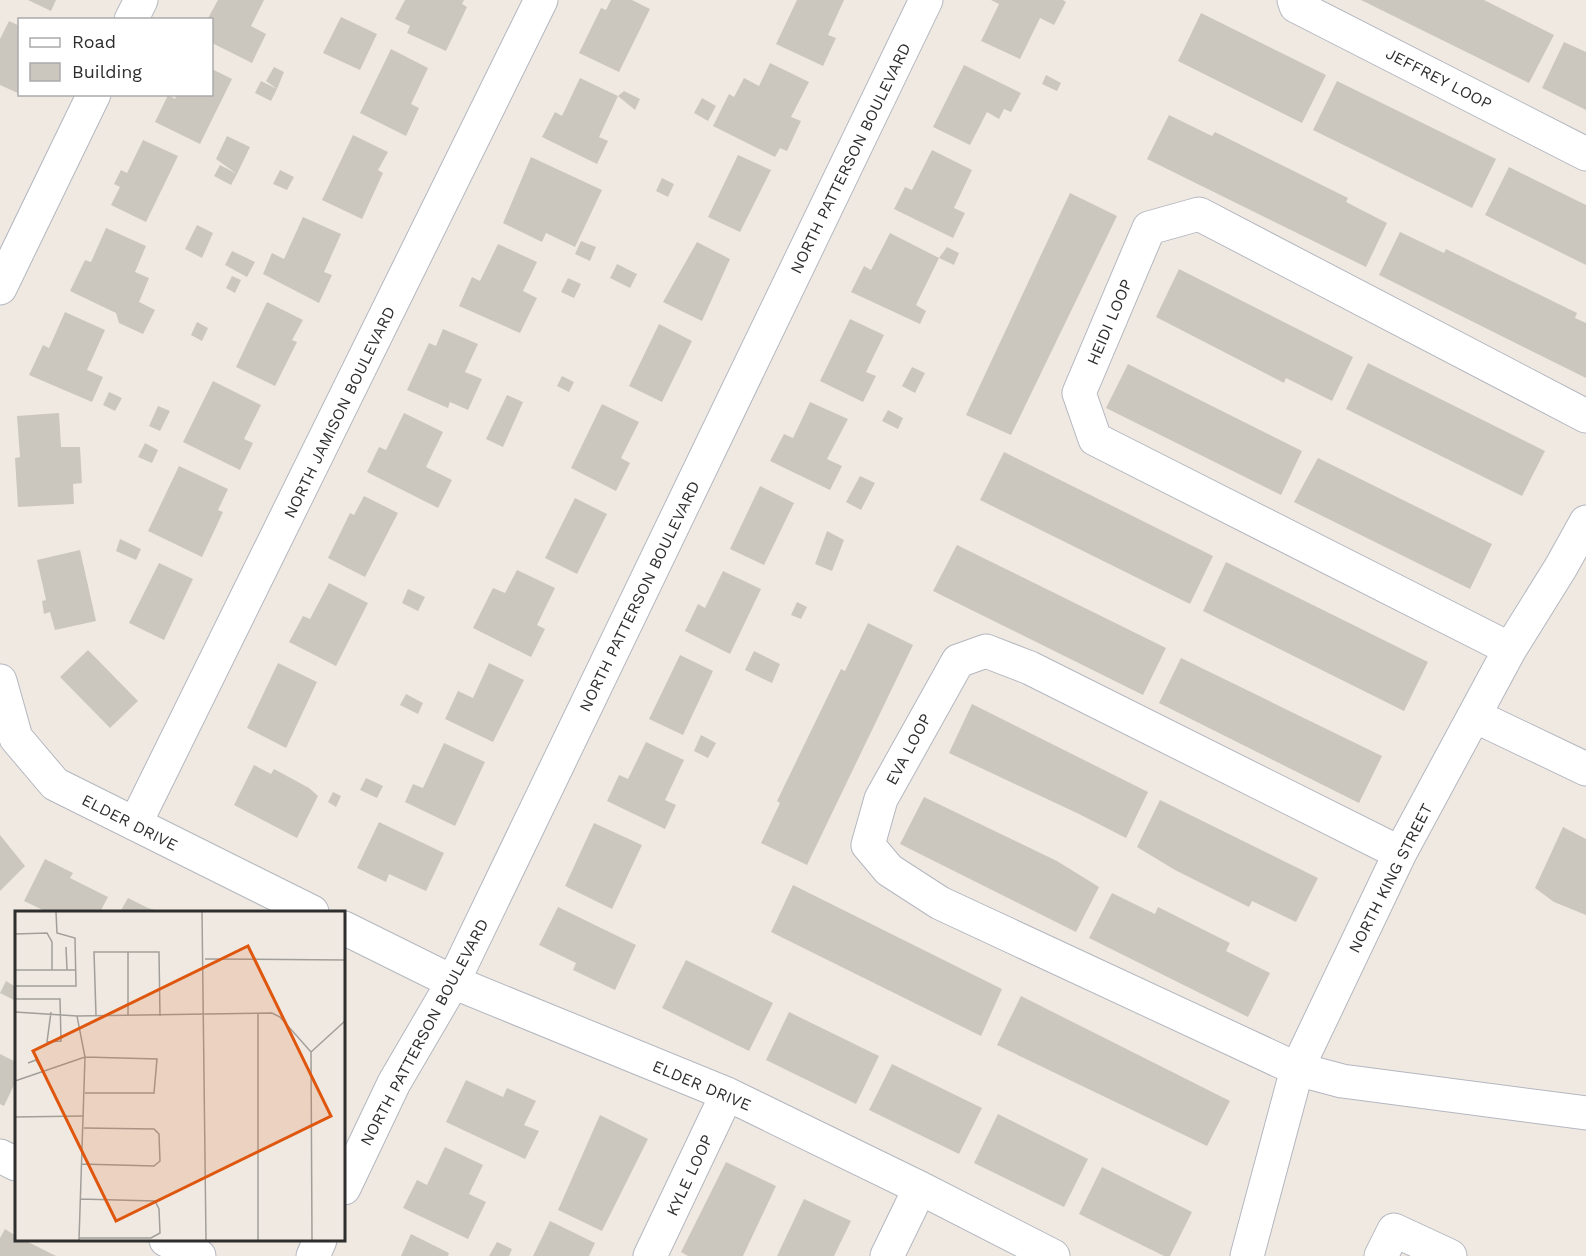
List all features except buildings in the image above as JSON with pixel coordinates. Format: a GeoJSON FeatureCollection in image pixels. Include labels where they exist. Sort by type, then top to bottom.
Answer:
{"type":"FeatureCollection","features":[{"type":"Feature","properties":{"kind":"street"},"geometry":{"type":"LineString","coordinates":[[132,18],[141,0]]}},
{"type":"Feature","properties":{"kind":"street","name":"NORTH JAMISON BOULEVARD"},"geometry":{"type":"LineString","coordinates":[[135,824],[542,0]]}},
{"type":"Feature","properties":{"kind":"street","name":"NORTH PATTERSON BOULEVARD"},"geometry":{"type":"LineString","coordinates":[[345,1186],[394,1083],[453,982],[926,0]]}},
{"type":"Feature","properties":{"kind":"street","name":"JEFFREY LOOP"},"geometry":{"type":"LineString","coordinates":[[1294,0],[1296,6],[1586,154]]}},
{"type":"Feature","properties":{"kind":"street"},"geometry":{"type":"LineString","coordinates":[[0,288],[93,96]]}},
{"type":"Feature","properties":{"kind":"street","name":"HEIDI LOOP"},"geometry":{"type":"LineString","coordinates":[[1510,649],[1095,439],[1079,393],[1149,228],[1199,214],[1586,416]]}},
{"type":"Feature","properties":{"kind":"street","name":"NORTH KING STREET"},"geometry":{"type":"LineString","coordinates":[[1247,1256],[1297,1069],[1400,854],[1510,649],[1586,522]]}},
{"type":"Feature","properties":{"kind":"street","name":"EVA LOOP"},"geometry":{"type":"LineString","coordinates":[[1297,1069],[940,903],[889,870],[868,845],[881,799],[958,661],[986,651],[1030,668],[1400,854]]}},
{"type":"Feature","properties":{"kind":"street","name":"ELDER DRIVE"},"geometry":{"type":"LineString","coordinates":[[0,681],[16,738],[55,784],[310,911]]}},
{"type":"Feature","properties":{"kind":"street"},"geometry":{"type":"LineString","coordinates":[[1475,716],[1586,768]]}},
{"type":"Feature","properties":{"kind":"street","name":"ELDER DRIVE"},"geometry":{"type":"LineString","coordinates":[[345,928],[453,982],[727,1094],[1053,1256]]}},
{"type":"Feature","properties":{"kind":"street"},"geometry":{"type":"LineString","coordinates":[[1297,1069],[1342,1081],[1586,1113]]}},
{"type":"Feature","properties":{"kind":"street","name":"KYLE LOOP"},"geometry":{"type":"LineString","coordinates":[[650,1256],[727,1094]]}},
{"type":"Feature","properties":{"kind":"street"},"geometry":{"type":"LineString","coordinates":[[0,1156],[15,1164]]}},
{"type":"Feature","properties":{"kind":"street"},"geometry":{"type":"LineString","coordinates":[[887,1256],[920,1188]]}},
{"type":"Feature","properties":{"kind":"street"},"geometry":{"type":"LineString","coordinates":[[1381,1256],[1394,1230],[1450,1256]]}},
{"type":"Feature","properties":{"kind":"street"},"geometry":{"type":"LineString","coordinates":[[170,1241],[199,1256]]}},
{"type":"Feature","properties":{"kind":"street"},"geometry":{"type":"LineString","coordinates":[[313,1256],[319,1241]]}}]}
